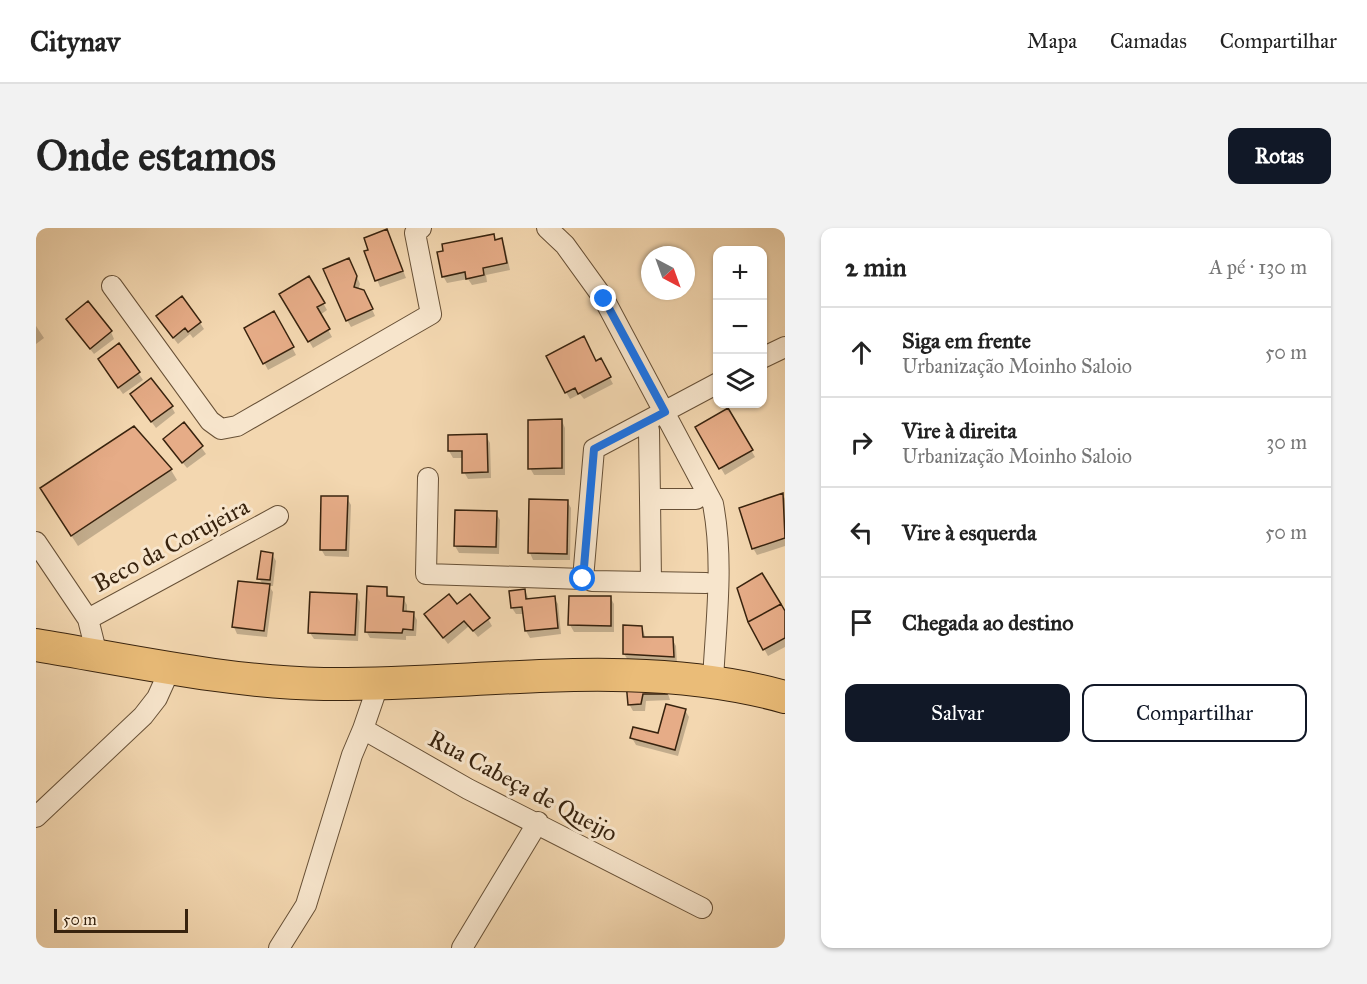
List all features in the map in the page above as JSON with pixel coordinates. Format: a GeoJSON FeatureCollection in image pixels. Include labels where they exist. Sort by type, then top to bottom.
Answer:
{"type":"FeatureCollection","features":[{"type":"Feature","properties":{"kind":"main road"},"geometry":{"type":"LineString","coordinates":[[36,645],[283,682],[373,684],[573,675],[666,676],[713,680],[785,697]]}},
{"type":"Feature","properties":{"kind":"street"},"geometry":{"type":"LineString","coordinates":[[112,286],[210,421],[221,429],[237,426],[431,314],[415,233],[421,228]]}},
{"type":"Feature","properties":{"kind":"street"},"geometry":{"type":"LineString","coordinates":[[547,228],[565,245],[604,299],[713,504],[717,522],[718,576],[713,680]]}},
{"type":"Feature","properties":{"kind":"street"},"geometry":{"type":"LineString","coordinates":[[767,356],[785,347]]}},
{"type":"Feature","properties":{"kind":"street"},"geometry":{"type":"LineString","coordinates":[[428,478],[426,574],[583,579],[594,449],[713,385]]}},
{"type":"Feature","properties":{"kind":"street"},"geometry":{"type":"LineString","coordinates":[[649,430],[651,582]]}},
{"type":"Feature","properties":{"kind":"street"},"geometry":{"type":"LineString","coordinates":[[650,499],[696,499]]}},
{"type":"Feature","properties":{"kind":"street","name":"Beco da Corujeira"},"geometry":{"type":"LineString","coordinates":[[88,619],[278,516]]}},
{"type":"Feature","properties":{"kind":"street"},"geometry":{"type":"LineString","coordinates":[[36,542],[88,619],[97,655]]}},
{"type":"Feature","properties":{"kind":"street"},"geometry":{"type":"LineString","coordinates":[[592,581],[706,583]]}},
{"type":"Feature","properties":{"kind":"street"},"geometry":{"type":"LineString","coordinates":[[36,817],[143,716],[157,698],[171,667]]}},
{"type":"Feature","properties":{"kind":"street"},"geometry":{"type":"LineString","coordinates":[[279,948],[306,905],[352,754],[374,697],[373,684]]}},
{"type":"Feature","properties":{"kind":"street","name":"Rua Cabeça de Queijo"},"geometry":{"type":"LineString","coordinates":[[363,729],[468,789],[538,822],[702,908]]}},
{"type":"Feature","properties":{"kind":"street"},"geometry":{"type":"LineString","coordinates":[[462,948],[538,822]]}},
{"type":"Feature","properties":{"kind":"building"},"geometry":{"type":"Polygon","coordinates":[[[387,229],[403,271],[375,281],[364,251],[368,250],[364,238],[387,229]]]}},
{"type":"Feature","properties":{"kind":"building"},"geometry":{"type":"Polygon","coordinates":[[[494,234],[495,240],[502,238],[507,263],[483,268],[484,275],[466,279],[465,272],[442,277],[437,252],[443,251],[442,244],[494,234]]]}},
{"type":"Feature","properties":{"kind":"building"},"geometry":{"type":"Polygon","coordinates":[[[349,258],[357,276],[354,287],[364,290],[373,309],[346,321],[323,269],[349,258]]]}},
{"type":"Feature","properties":{"kind":"building"},"geometry":{"type":"Polygon","coordinates":[[[309,276],[325,303],[317,307],[330,329],[308,342],[279,294],[309,276]]]}},
{"type":"Feature","properties":{"kind":"building"},"geometry":{"type":"Polygon","coordinates":[[[182,296],[201,322],[188,332],[185,328],[173,338],[156,316],[182,296]]]}},
{"type":"Feature","properties":{"kind":"building"},"geometry":{"type":"Polygon","coordinates":[[[88,301],[112,331],[90,349],[66,319],[88,301]]]}},
{"type":"Feature","properties":{"kind":"building"},"geometry":{"type":"Polygon","coordinates":[[[274,311],[294,347],[263,364],[244,328],[274,311]]]}},
{"type":"Feature","properties":{"kind":"building"},"geometry":{"type":"Polygon","coordinates":[[[584,336],[596,361],[601,358],[611,377],[578,394],[575,388],[565,393],[546,356],[584,336]]]}},
{"type":"Feature","properties":{"kind":"building"},"geometry":{"type":"Polygon","coordinates":[[[119,343],[140,372],[118,388],[98,359],[119,343]]]}},
{"type":"Feature","properties":{"kind":"building"},"geometry":{"type":"Polygon","coordinates":[[[151,378],[173,406],[151,422],[130,394],[151,378]]]}},
{"type":"Feature","properties":{"kind":"building"},"geometry":{"type":"Polygon","coordinates":[[[728,408],[753,450],[719,469],[695,427],[728,408]]]}},
{"type":"Feature","properties":{"kind":"building"},"geometry":{"type":"Polygon","coordinates":[[[562,419],[562,468],[528,469],[528,420],[562,419]]]}},
{"type":"Feature","properties":{"kind":"building"},"geometry":{"type":"Polygon","coordinates":[[[184,422],[203,446],[182,463],[163,439],[184,422]]]}},
{"type":"Feature","properties":{"kind":"building"},"geometry":{"type":"Polygon","coordinates":[[[134,426],[172,469],[71,536],[40,488],[134,426]]]}},
{"type":"Feature","properties":{"kind":"building"},"geometry":{"type":"Polygon","coordinates":[[[487,434],[488,472],[462,473],[462,451],[448,451],[448,435],[487,434]]]}},
{"type":"Feature","properties":{"kind":"building"},"geometry":{"type":"Polygon","coordinates":[[[783,493],[785,538],[752,549],[739,508],[783,493]]]}},
{"type":"Feature","properties":{"kind":"building"},"geometry":{"type":"Polygon","coordinates":[[[321,496],[348,496],[346,550],[320,550],[321,496]]]}},
{"type":"Feature","properties":{"kind":"building"},"geometry":{"type":"Polygon","coordinates":[[[529,499],[568,500],[567,554],[528,553],[529,499]]]}},
{"type":"Feature","properties":{"kind":"building"},"geometry":{"type":"Polygon","coordinates":[[[455,510],[497,511],[496,547],[454,546],[455,510]]]}},
{"type":"Feature","properties":{"kind":"building"},"geometry":{"type":"Polygon","coordinates":[[[261,551],[273,553],[270,580],[257,579],[261,551]]]}},
{"type":"Feature","properties":{"kind":"building"},"geometry":{"type":"Polygon","coordinates":[[[762,573],[781,604],[748,622],[737,588],[762,573]]]}},
{"type":"Feature","properties":{"kind":"building"},"geometry":{"type":"Polygon","coordinates":[[[238,581],[270,584],[264,631],[232,627],[238,581]]]}},
{"type":"Feature","properties":{"kind":"building"},"geometry":{"type":"Polygon","coordinates":[[[367,586],[387,587],[387,596],[404,597],[403,611],[414,612],[413,630],[403,629],[402,633],[365,632],[367,586]]]}},
{"type":"Feature","properties":{"kind":"building"},"geometry":{"type":"Polygon","coordinates":[[[525,589],[526,599],[555,596],[558,628],[525,631],[522,607],[511,608],[509,591],[525,589]]]}},
{"type":"Feature","properties":{"kind":"building"},"geometry":{"type":"Polygon","coordinates":[[[310,592],[357,594],[355,635],[308,633],[310,592]]]}},
{"type":"Feature","properties":{"kind":"building"},"geometry":{"type":"Polygon","coordinates":[[[449,594],[457,604],[470,594],[490,618],[473,631],[464,621],[443,638],[424,614],[449,594]]]}},
{"type":"Feature","properties":{"kind":"building"},"geometry":{"type":"Polygon","coordinates":[[[569,596],[611,596],[611,626],[568,625],[569,596]]]}},
{"type":"Feature","properties":{"kind":"building"},"geometry":{"type":"Polygon","coordinates":[[[781,604],[785,611],[785,638],[763,650],[748,622],[781,604]]]}},
{"type":"Feature","properties":{"kind":"building"},"geometry":{"type":"Polygon","coordinates":[[[623,625],[642,626],[643,637],[673,637],[674,657],[623,654],[623,625]]]}},
{"type":"Feature","properties":{"kind":"building"},"geometry":{"type":"Polygon","coordinates":[[[626,682],[667,685],[667,694],[643,694],[641,704],[628,705],[626,682]]]}},
{"type":"Feature","properties":{"kind":"building"},"geometry":{"type":"Polygon","coordinates":[[[666,704],[686,709],[675,750],[630,738],[633,727],[658,733],[666,704]]]}},
{"type":"Feature","properties":{"kind":"route"},"geometry":{"type":"LineString","coordinates":[[583,579],[594,449],[665,412],[604,299]]}}]}
